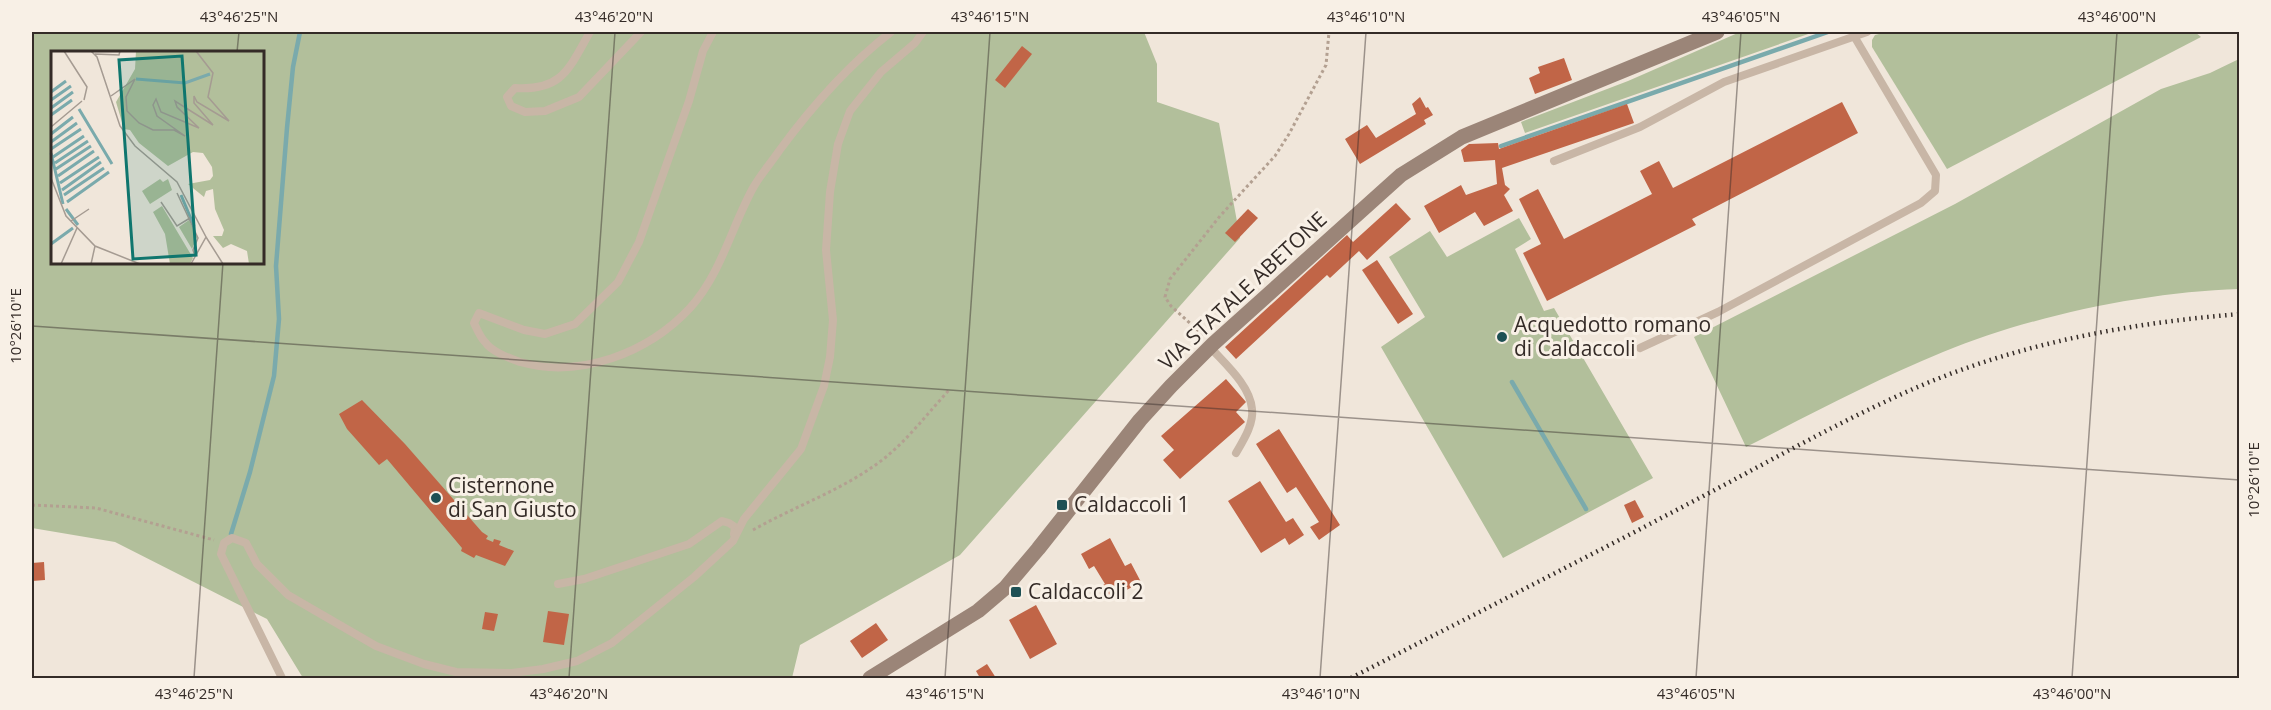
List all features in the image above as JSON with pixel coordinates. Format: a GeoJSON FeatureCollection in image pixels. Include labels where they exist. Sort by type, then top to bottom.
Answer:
{"type":"FeatureCollection","features":[{"type":"Feature","properties":{"kind":"main road","name":"VIA STATALE ABETONE"},"geometry":{"type":"LineString","coordinates":[[870,678],[978,611],[1005,588],[1140,420],[1211,346],[1387,186],[1426,158],[1462,137],[1717,32]]}},
{"type":"Feature","properties":{"kind":"lane"},"geometry":{"type":"LineString","coordinates":[[590,32],[566,73],[548,85],[529,89],[515,88],[507,97],[512,106],[525,112],[545,111],[579,97],[641,32]]}},
{"type":"Feature","properties":{"kind":"lane"},"geometry":{"type":"LineString","coordinates":[[712,32],[639,242],[618,282],[575,324],[545,334],[524,330],[479,313],[474,323],[486,344],[508,358],[540,368],[582,366],[621,357],[663,331],[689,309],[714,278],[733,229],[754,186],[792,134],[830,86],[870,47],[891,32]]}},
{"type":"Feature","properties":{"kind":"lane"},"geometry":{"type":"LineString","coordinates":[[282,678],[221,554],[224,543],[232,538],[246,543],[257,564],[288,595],[376,646],[424,664],[456,672],[493,674],[543,669],[577,661],[612,643],[694,577],[733,541],[744,519],[801,449],[824,386],[830,357],[833,320],[826,250],[830,192],[838,144],[850,111],[881,72],[915,43],[923,32]]}},
{"type":"Feature","properties":{"kind":"lane"},"geometry":{"type":"LineString","coordinates":[[1554,161],[1640,127],[1724,82],[1867,32]]}},
{"type":"Feature","properties":{"kind":"lane"},"geometry":{"type":"LineString","coordinates":[[1640,348],[1728,307],[1921,203],[1935,191],[1936,176],[1854,36]]}},
{"type":"Feature","properties":{"kind":"lane"},"geometry":{"type":"LineString","coordinates":[[1211,346],[1240,381],[1252,409],[1251,422],[1236,453]]}},
{"type":"Feature","properties":{"kind":"lane"},"geometry":{"type":"LineString","coordinates":[[558,584],[584,579],[688,544],[722,522],[735,527],[733,541]]}},
{"type":"Feature","properties":{"kind":"path"},"geometry":{"type":"LineString","coordinates":[[1211,346],[1171,306],[1165,297],[1166,289],[1170,279],[1220,216],[1275,156],[1289,134],[1326,65],[1329,32]]}},
{"type":"Feature","properties":{"kind":"path"},"geometry":{"type":"LineString","coordinates":[[733,541],[833,490],[886,457],[950,390]]}},
{"type":"Feature","properties":{"kind":"path"},"geometry":{"type":"LineString","coordinates":[[32,505],[96,508],[224,543]]}},
{"type":"Feature","properties":{"kind":"green space"},"geometry":{"type":"Polygon","coordinates":[[[32,32],[1144,32],[1157,64],[1157,102],[1219,123],[1240,238],[960,555],[800,645],[792,678],[303,678],[267,619],[115,542],[32,528],[32,32]]]}},
{"type":"Feature","properties":{"kind":"green space"},"geometry":{"type":"Polygon","coordinates":[[[1740,32],[1814,32],[1525,133],[1521,122],[1628,81],[1740,32]]]}},
{"type":"Feature","properties":{"kind":"green space"},"geometry":{"type":"Polygon","coordinates":[[[1887,32],[2195,32],[2201,37],[1947,169],[1872,47],[1875,35],[1887,32]]]}},
{"type":"Feature","properties":{"kind":"green space"},"geometry":{"type":"Polygon","coordinates":[[[2239,59],[2239,289],[2165,295],[2127,301],[2088,308],[2013,327],[1918,363],[1746,447],[1694,337],[1955,204],[2161,89],[2210,73],[2239,59]]]}},
{"type":"Feature","properties":{"kind":"green space"},"geometry":{"type":"Polygon","coordinates":[[[1519,218],[1531,239],[1515,249],[1544,311],[1554,308],[1653,478],[1503,558],[1381,347],[1425,317],[1389,257],[1430,231],[1447,257],[1519,218]]]}},
{"type":"Feature","properties":{"kind":"building"},"geometry":{"type":"Polygon","coordinates":[[[1022,46],[1032,54],[1005,88],[995,80],[1022,46]]]}},
{"type":"Feature","properties":{"kind":"building"},"geometry":{"type":"Polygon","coordinates":[[[1564,58],[1572,80],[1535,94],[1529,78],[1540,73],[1538,67],[1564,58]]]}},
{"type":"Feature","properties":{"kind":"building"},"geometry":{"type":"Polygon","coordinates":[[[1420,97],[1433,115],[1424,120],[1426,124],[1360,164],[1345,139],[1367,125],[1376,138],[1416,114],[1412,104],[1420,97]]]}},
{"type":"Feature","properties":{"kind":"building"},"geometry":{"type":"Polygon","coordinates":[[[1842,102],[1858,133],[1692,219],[1696,225],[1547,301],[1523,253],[1541,244],[1519,199],[1538,189],[1564,239],[1652,194],[1640,171],[1659,161],[1673,188],[1842,102]]]}},
{"type":"Feature","properties":{"kind":"building"},"geometry":{"type":"Polygon","coordinates":[[[1627,104],[1634,123],[1502,168],[1505,185],[1510,189],[1504,195],[1513,211],[1484,226],[1475,212],[1439,233],[1424,206],[1461,185],[1466,195],[1497,184],[1495,160],[1464,162],[1461,150],[1469,144],[1498,143],[1499,149],[1627,104]]]}},
{"type":"Feature","properties":{"kind":"building"},"geometry":{"type":"Polygon","coordinates":[[[1396,203],[1411,219],[1367,260],[1359,251],[1330,278],[1327,275],[1236,359],[1225,347],[1347,235],[1353,242],[1396,203]]]}},
{"type":"Feature","properties":{"kind":"building"},"geometry":{"type":"Polygon","coordinates":[[[1248,209],[1258,218],[1235,242],[1225,233],[1248,209]]]}},
{"type":"Feature","properties":{"kind":"building"},"geometry":{"type":"Polygon","coordinates":[[[1377,260],[1413,314],[1398,324],[1362,270],[1377,260]]]}},
{"type":"Feature","properties":{"kind":"building"},"geometry":{"type":"Polygon","coordinates":[[[1226,379],[1246,402],[1236,412],[1245,422],[1180,479],[1163,460],[1174,450],[1161,436],[1226,379]]]}},
{"type":"Feature","properties":{"kind":"building","name":"Cisternone di San Giusto"},"geometry":{"type":"Polygon","coordinates":[[[362,400],[488,536],[486,539],[493,542],[494,539],[501,541],[499,545],[514,551],[505,566],[476,555],[474,558],[461,551],[462,548],[387,459],[379,465],[347,429],[339,414],[362,400]]]}},
{"type":"Feature","properties":{"kind":"building"},"geometry":{"type":"Polygon","coordinates":[[[1279,429],[1340,525],[1319,540],[1310,527],[1319,522],[1296,487],[1287,493],[1256,444],[1279,429]]]}},
{"type":"Feature","properties":{"kind":"building"},"geometry":{"type":"Polygon","coordinates":[[[1260,481],[1286,522],[1293,518],[1304,535],[1289,545],[1285,538],[1261,553],[1228,501],[1260,481]]]}},
{"type":"Feature","properties":{"kind":"building"},"geometry":{"type":"Polygon","coordinates":[[[1635,500],[1644,517],[1632,523],[1624,505],[1635,500]]]}},
{"type":"Feature","properties":{"kind":"building"},"geometry":{"type":"Polygon","coordinates":[[[1110,538],[1125,566],[1131,563],[1141,582],[1107,601],[1099,587],[1105,584],[1094,566],[1089,569],[1081,554],[1110,538]]]}},
{"type":"Feature","properties":{"kind":"building"},"geometry":{"type":"Polygon","coordinates":[[[44,562],[45,580],[32,581],[32,563],[44,562]]]}},
{"type":"Feature","properties":{"kind":"building"},"geometry":{"type":"Polygon","coordinates":[[[1036,605],[1057,644],[1030,659],[1009,620],[1036,605]]]}},
{"type":"Feature","properties":{"kind":"building"},"geometry":{"type":"Polygon","coordinates":[[[548,611],[569,614],[564,645],[543,642],[548,611]]]}},
{"type":"Feature","properties":{"kind":"building"},"geometry":{"type":"Polygon","coordinates":[[[485,612],[498,614],[494,631],[482,629],[485,612]]]}},
{"type":"Feature","properties":{"kind":"building"},"geometry":{"type":"Polygon","coordinates":[[[876,623],[888,640],[862,658],[850,641],[876,623]]]}},
{"type":"Feature","properties":{"kind":"building"},"geometry":{"type":"Polygon","coordinates":[[[987,664],[996,678],[980,678],[976,671],[987,664]]]}},
{"type":"Feature","properties":{"kind":"waterway"},"geometry":{"type":"LineString","coordinates":[[231,534],[250,472],[274,376],[279,319],[276,266],[293,67],[300,32]]}},
{"type":"Feature","properties":{"kind":"waterway"},"geometry":{"type":"LineString","coordinates":[[1501,146],[1828,32]]}},
{"type":"Feature","properties":{"kind":"waterway"},"geometry":{"type":"LineString","coordinates":[[1512,382],[1586,509]]}},
{"type":"Feature","properties":{"kind":"railway"},"geometry":{"type":"LineString","coordinates":[[1351,678],[1828,430],[1884,402],[1952,373],[2073,338],[2156,323],[2240,314]]}},
{"type":"Feature","properties":{"kind":"place","name":"Acquedotto romano di Caldaccoli"},"geometry":{"type":"Point","coordinates":[1502,337]}},
{"type":"Feature","properties":{"kind":"place","name":"Cisternone di San Giusto"},"geometry":{"type":"Point","coordinates":[436,498]}},
{"type":"Feature","properties":{"kind":"place","name":"Caldaccoli 1"},"geometry":{"type":"Point","coordinates":[1062,505]}},
{"type":"Feature","properties":{"kind":"place","name":"Caldaccoli 2"},"geometry":{"type":"Point","coordinates":[1016,592]}}]}
